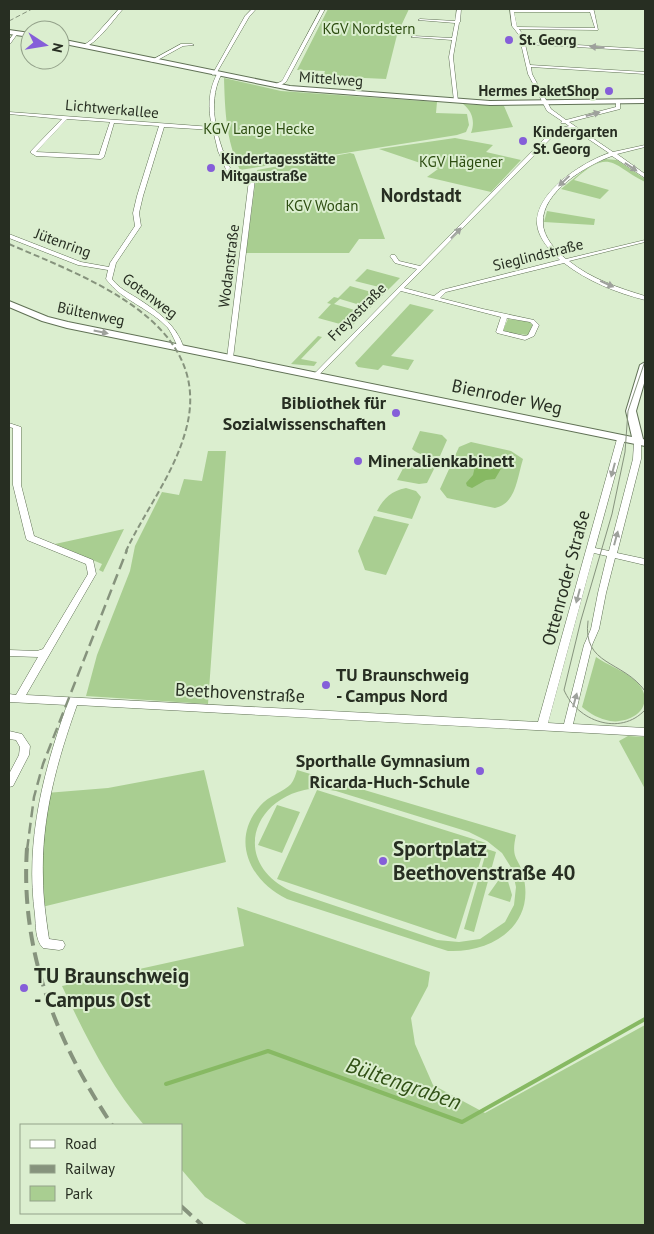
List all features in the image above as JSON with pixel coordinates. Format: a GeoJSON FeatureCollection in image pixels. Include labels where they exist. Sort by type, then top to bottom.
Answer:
{"type":"FeatureCollection","features":[{"type":"Feature","properties":{"kind":"street"},"geometry":{"type":"LineString","coordinates":[[85,46],[92,41],[121,9]]}},
{"type":"Feature","properties":{"kind":"street"},"geometry":{"type":"LineString","coordinates":[[214,129],[212,93],[216,74],[247,16],[254,9]]}},
{"type":"Feature","properties":{"kind":"street"},"geometry":{"type":"LineString","coordinates":[[276,86],[284,82],[323,9]]}},
{"type":"Feature","properties":{"kind":"street"},"geometry":{"type":"LineString","coordinates":[[456,101],[451,65],[459,9]]}},
{"type":"Feature","properties":{"kind":"street"},"geometry":{"type":"LineString","coordinates":[[517,28],[596,29],[598,28],[591,10],[512,10],[514,26],[517,28],[523,43],[528,66],[549,110],[571,127],[645,176]]}},
{"type":"Feature","properties":{"kind":"street"},"geometry":{"type":"LineString","coordinates":[[420,20],[458,22]]}},
{"type":"Feature","properties":{"kind":"street"},"geometry":{"type":"LineString","coordinates":[[9,32],[20,33]]}},
{"type":"Feature","properties":{"kind":"street"},"geometry":{"type":"LineString","coordinates":[[10,41],[20,33]]}},
{"type":"Feature","properties":{"kind":"street"},"geometry":{"type":"LineString","coordinates":[[413,37],[454,39]]}},
{"type":"Feature","properties":{"kind":"street","name":"Mittelweg"},"geometry":{"type":"LineString","coordinates":[[70,43],[284,88],[456,101],[605,101],[618,104],[645,101]]}},
{"type":"Feature","properties":{"kind":"street"},"geometry":{"type":"LineString","coordinates":[[523,43],[645,50]]}},
{"type":"Feature","properties":{"kind":"street"},"geometry":{"type":"LineString","coordinates":[[152,61],[182,45],[192,45]]}},
{"type":"Feature","properties":{"kind":"street"},"geometry":{"type":"LineString","coordinates":[[284,88],[293,72],[294,64]]}},
{"type":"Feature","properties":{"kind":"street"},"geometry":{"type":"LineString","coordinates":[[528,66],[645,73]]}},
{"type":"Feature","properties":{"kind":"street"},"geometry":{"type":"LineString","coordinates":[[564,122],[618,104]]}},
{"type":"Feature","properties":{"kind":"street","name":"Lichtwerkallee"},"geometry":{"type":"LineString","coordinates":[[9,113],[214,129]]}},
{"type":"Feature","properties":{"kind":"street"},"geometry":{"type":"LineString","coordinates":[[65,118],[33,152],[36,154],[101,157],[112,122]]}},
{"type":"Feature","properties":{"kind":"street"},"geometry":{"type":"LineString","coordinates":[[145,182],[162,125]]}},
{"type":"Feature","properties":{"kind":"street","name":"Freyastraße"},"geometry":{"type":"LineString","coordinates":[[315,376],[555,131],[571,127]]}},
{"type":"Feature","properties":{"kind":"street","name":"Wodanstraße"},"geometry":{"type":"LineString","coordinates":[[214,129],[230,173],[252,177],[230,358]]}},
{"type":"Feature","properties":{"kind":"street"},"geometry":{"type":"LineString","coordinates":[[645,146],[611,153],[586,165],[570,176],[557,188],[542,211],[541,230],[548,243],[565,261],[605,284],[645,298]]}},
{"type":"Feature","properties":{"kind":"street","name":"Gotenweg"},"geometry":{"type":"LineString","coordinates":[[145,182],[136,213],[138,226],[111,269],[109,278],[111,282],[169,325],[177,333],[181,348]]}},
{"type":"Feature","properties":{"kind":"street","name":"Jütenring"},"geometry":{"type":"LineString","coordinates":[[9,236],[80,264],[111,269]]}},
{"type":"Feature","properties":{"kind":"street","name":"Sieglindstraße"},"geometry":{"type":"LineString","coordinates":[[437,297],[644,241]]}},
{"type":"Feature","properties":{"kind":"street","name":"Freyastraße"},"geometry":{"type":"LineString","coordinates":[[393,256],[397,262],[422,268]]}},
{"type":"Feature","properties":{"kind":"street"},"geometry":{"type":"LineString","coordinates":[[401,287],[535,323],[532,336],[525,338],[498,332],[504,316]]}},
{"type":"Feature","properties":{"kind":"street","name":"Bültenweg"},"geometry":{"type":"LineString","coordinates":[[9,304],[51,321],[169,345]]}},
{"type":"Feature","properties":{"kind":"street","name":"Bienroder Weg"},"geometry":{"type":"LineString","coordinates":[[169,345],[642,443]]}},
{"type":"Feature","properties":{"kind":"street"},"geometry":{"type":"LineString","coordinates":[[621,439],[630,418],[634,397],[645,365]]}},
{"type":"Feature","properties":{"kind":"street"},"geometry":{"type":"LineString","coordinates":[[568,727],[642,443],[630,418]]}},
{"type":"Feature","properties":{"kind":"street"},"geometry":{"type":"LineString","coordinates":[[9,425],[17,427],[17,485],[30,538],[90,562],[92,574],[20,695]]}},
{"type":"Feature","properties":{"kind":"street","name":"Ottenroder Straße"},"geometry":{"type":"LineString","coordinates":[[542,726],[621,439]]}},
{"type":"Feature","properties":{"kind":"street"},"geometry":{"type":"LineString","coordinates":[[591,550],[645,562]]}},
{"type":"Feature","properties":{"kind":"street"},"geometry":{"type":"LineString","coordinates":[[9,653],[37,654],[46,651]]}},
{"type":"Feature","properties":{"kind":"street","name":"Beethovenstraße"},"geometry":{"type":"LineString","coordinates":[[9,698],[645,732]]}},
{"type":"Feature","properties":{"kind":"street"},"geometry":{"type":"LineString","coordinates":[[59,945],[47,944],[44,941],[40,916],[38,853],[45,789],[54,755],[73,702]]}},
{"type":"Feature","properties":{"kind":"street"},"geometry":{"type":"LineString","coordinates":[[9,734],[19,737],[25,746],[24,755],[9,783]]}},
{"type":"Feature","properties":{"kind":"green space","name":"KGV Nordstern"},"geometry":{"type":"Polygon","coordinates":[[[328,9],[409,9],[400,28],[409,29],[408,32],[400,32],[397,35],[386,79],[323,76],[325,71],[297,70],[328,9]]]}},
{"type":"Feature","properties":{"kind":"green space","name":"KGV Lange Hecke"},"geometry":{"type":"Polygon","coordinates":[[[224,78],[281,91],[437,102],[436,113],[467,114],[469,125],[466,132],[457,135],[240,170],[229,136],[224,78]]]}},
{"type":"Feature","properties":{"kind":"green space"},"geometry":{"type":"Polygon","coordinates":[[[463,104],[504,106],[513,127],[471,133],[472,117],[469,110],[463,104]]]}},
{"type":"Feature","properties":{"kind":"green space","name":"KGV Hägener"},"geometry":{"type":"Polygon","coordinates":[[[455,138],[493,145],[486,152],[521,160],[491,192],[427,177],[438,169],[379,149],[455,138]]]}},
{"type":"Feature","properties":{"kind":"green space","name":"KGV Wodan"},"geometry":{"type":"Polygon","coordinates":[[[350,153],[354,154],[385,239],[359,239],[349,253],[246,253],[257,170],[350,153]]]}},
{"type":"Feature","properties":{"kind":"green space"},"geometry":{"type":"Polygon","coordinates":[[[605,159],[617,160],[645,179],[645,182],[618,166],[604,162],[586,170],[574,180],[609,190],[600,199],[561,189],[584,170],[605,159]]]}},
{"type":"Feature","properties":{"kind":"green space"},"geometry":{"type":"Polygon","coordinates":[[[547,211],[595,219],[594,225],[544,222],[547,211]]]}},
{"type":"Feature","properties":{"kind":"green space"},"geometry":{"type":"Polygon","coordinates":[[[367,269],[400,278],[370,308],[340,299],[334,304],[365,313],[351,327],[318,318],[331,304],[327,303],[334,297],[338,298],[350,286],[382,295],[387,289],[355,281],[367,269]]]}},
{"type":"Feature","properties":{"kind":"green space"},"geometry":{"type":"Polygon","coordinates":[[[410,304],[434,310],[391,356],[414,360],[408,370],[383,365],[378,370],[358,367],[355,363],[410,304]]]}},
{"type":"Feature","properties":{"kind":"green space"},"geometry":{"type":"Polygon","coordinates":[[[508,319],[531,322],[533,324],[528,335],[502,332],[508,319]]]}},
{"type":"Feature","properties":{"kind":"green space"},"geometry":{"type":"Polygon","coordinates":[[[318,336],[322,337],[301,359],[317,362],[314,366],[291,364],[318,336]]]}},
{"type":"Feature","properties":{"kind":"green space"},"geometry":{"type":"Polygon","coordinates":[[[420,431],[442,435],[447,440],[440,456],[425,456],[412,449],[420,431]]]}},
{"type":"Feature","properties":{"kind":"green space"},"geometry":{"type":"Polygon","coordinates":[[[471,442],[511,451],[523,459],[512,496],[502,506],[495,508],[447,498],[440,489],[459,447],[471,442]]]}},
{"type":"Feature","properties":{"kind":"green space"},"geometry":{"type":"Polygon","coordinates":[[[208,451],[226,451],[208,704],[86,696],[97,655],[130,571],[135,546],[162,492],[179,495],[184,479],[202,481],[208,451]]]}},
{"type":"Feature","properties":{"kind":"green space"},"geometry":{"type":"Polygon","coordinates":[[[409,457],[433,460],[437,463],[427,483],[419,484],[397,480],[409,457]]]}},
{"type":"Feature","properties":{"kind":"green space"},"geometry":{"type":"Polygon","coordinates":[[[406,488],[416,491],[421,497],[412,519],[377,511],[388,496],[406,488]]]}},
{"type":"Feature","properties":{"kind":"green space"},"geometry":{"type":"Polygon","coordinates":[[[374,516],[409,524],[386,575],[365,570],[358,551],[374,516]]]}},
{"type":"Feature","properties":{"kind":"green space"},"geometry":{"type":"Polygon","coordinates":[[[124,529],[103,572],[99,570],[102,564],[55,544],[124,529]]]}},
{"type":"Feature","properties":{"kind":"green space"},"geometry":{"type":"Polygon","coordinates":[[[596,657],[631,677],[641,687],[644,702],[638,713],[625,720],[610,721],[595,716],[582,707],[596,657]]]}},
{"type":"Feature","properties":{"kind":"green space"},"geometry":{"type":"Polygon","coordinates":[[[628,736],[645,737],[645,789],[619,741],[628,736]]]}},
{"type":"Feature","properties":{"kind":"green space"},"geometry":{"type":"Polygon","coordinates":[[[204,770],[226,862],[42,907],[41,829],[46,793],[108,788],[204,770]]]}},
{"type":"Feature","properties":{"kind":"green space"},"geometry":{"type":"Polygon","coordinates":[[[297,770],[516,835],[514,850],[524,879],[525,896],[522,911],[515,923],[506,934],[493,942],[464,950],[448,951],[287,899],[274,891],[254,871],[248,858],[246,832],[251,819],[260,806],[267,799],[291,784],[297,770]],[[318,788],[296,792],[278,802],[265,814],[257,830],[255,846],[260,863],[271,878],[291,891],[437,940],[459,942],[480,939],[505,922],[514,905],[516,887],[512,869],[502,853],[487,841],[469,832],[336,791],[318,788]]]}},
{"type":"Feature","properties":{"kind":"green space","name":"Sportplatz Beethovenstraße 40"},"geometry":{"type":"Polygon","coordinates":[[[317,790],[486,843],[456,939],[277,879],[317,790]]]}},
{"type":"Feature","properties":{"kind":"green space"},"geometry":{"type":"Polygon","coordinates":[[[277,805],[300,812],[282,853],[258,845],[277,805]]]}},
{"type":"Feature","properties":{"kind":"green space"},"geometry":{"type":"Polygon","coordinates":[[[487,849],[496,852],[474,932],[464,929],[487,849]]]}},
{"type":"Feature","properties":{"kind":"green space"},"geometry":{"type":"Polygon","coordinates":[[[505,871],[512,895],[510,902],[488,895],[505,871]]]}},
{"type":"Feature","properties":{"kind":"green space"},"geometry":{"type":"Polygon","coordinates":[[[237,907],[430,972],[428,986],[411,1018],[415,1044],[433,1085],[485,1113],[645,1025],[645,1225],[248,1225],[205,1197],[182,1170],[182,1124],[143,1124],[109,1076],[89,1041],[62,986],[244,946],[237,907]]]}},
{"type":"Feature","properties":{"kind":"shaded area"},"geometry":{"type":"Polygon","coordinates":[[[484,461],[485,468],[490,470],[496,466],[502,467],[495,479],[486,480],[472,488],[467,486],[466,483],[473,475],[476,462],[484,461]]]}},
{"type":"Feature","properties":{"kind":"waterway","name":"Bültengraben"},"geometry":{"type":"LineString","coordinates":[[166,1084],[268,1051],[462,1122],[645,1019]]}},
{"type":"Feature","properties":{"kind":"tram line"},"geometry":{"type":"LineString","coordinates":[[645,361],[628,411],[625,452],[612,514],[581,620],[564,690],[570,701],[579,710],[600,722],[624,723],[635,718],[645,710]]}},
{"type":"Feature","properties":{"kind":"tram line"},"geometry":{"type":"LineString","coordinates":[[588,621],[588,636],[591,647],[598,655],[636,681],[645,691]]}},
{"type":"Feature","properties":{"kind":"railway"},"geometry":{"type":"LineString","coordinates":[[9,21],[32,9]]}},
{"type":"Feature","properties":{"kind":"railway"},"geometry":{"type":"LineString","coordinates":[[9,244],[74,272],[108,290],[139,310],[164,334],[182,362],[190,395],[185,433],[173,464],[126,551]]}},
{"type":"Feature","properties":{"kind":"railway"},"geometry":{"type":"LineString","coordinates":[[27,850],[34,797],[43,764],[127,550]]}},
{"type":"Feature","properties":{"kind":"railway"},"geometry":{"type":"LineString","coordinates":[[27,848],[26,886],[29,923],[36,959],[46,994],[74,1060],[111,1124]]}},
{"type":"Feature","properties":{"kind":"railway"},"geometry":{"type":"LineString","coordinates":[[182,1207],[202,1225]]}},
{"type":"Feature","properties":{"kind":"place","name":"St. Georg"},"geometry":{"type":"Point","coordinates":[509,40]}},
{"type":"Feature","properties":{"kind":"place","name":"Hermes PaketShop"},"geometry":{"type":"Point","coordinates":[609,91]}},
{"type":"Feature","properties":{"kind":"place","name":"Kindergarten St. Georg"},"geometry":{"type":"Point","coordinates":[523,141]}},
{"type":"Feature","properties":{"kind":"place","name":"Kindertagesstätte Mitgaustraße"},"geometry":{"type":"Point","coordinates":[211,168]}},
{"type":"Feature","properties":{"kind":"place","name":"Bibliothek für Sozialwissenschaften"},"geometry":{"type":"Point","coordinates":[396,413]}},
{"type":"Feature","properties":{"kind":"place","name":"Mineralienkabinett"},"geometry":{"type":"Point","coordinates":[358,461]}},
{"type":"Feature","properties":{"kind":"place","name":"TU Braunschweig - Campus Nord"},"geometry":{"type":"Point","coordinates":[326,685]}},
{"type":"Feature","properties":{"kind":"place","name":"Sporthalle Gymnasium Ricarda-Huch-Schule"},"geometry":{"type":"Point","coordinates":[480,771]}},
{"type":"Feature","properties":{"kind":"place","name":"Sportplatz Beethovenstraße 40"},"geometry":{"type":"Point","coordinates":[383,861]}},
{"type":"Feature","properties":{"kind":"place","name":"TU Braunschweig - Campus Ost"},"geometry":{"type":"Point","coordinates":[24,988]}},
{"type":"Feature","properties":{"kind":"district","name":"Nordstadt"},"geometry":{"type":"Point","coordinates":[421,195]}}]}
